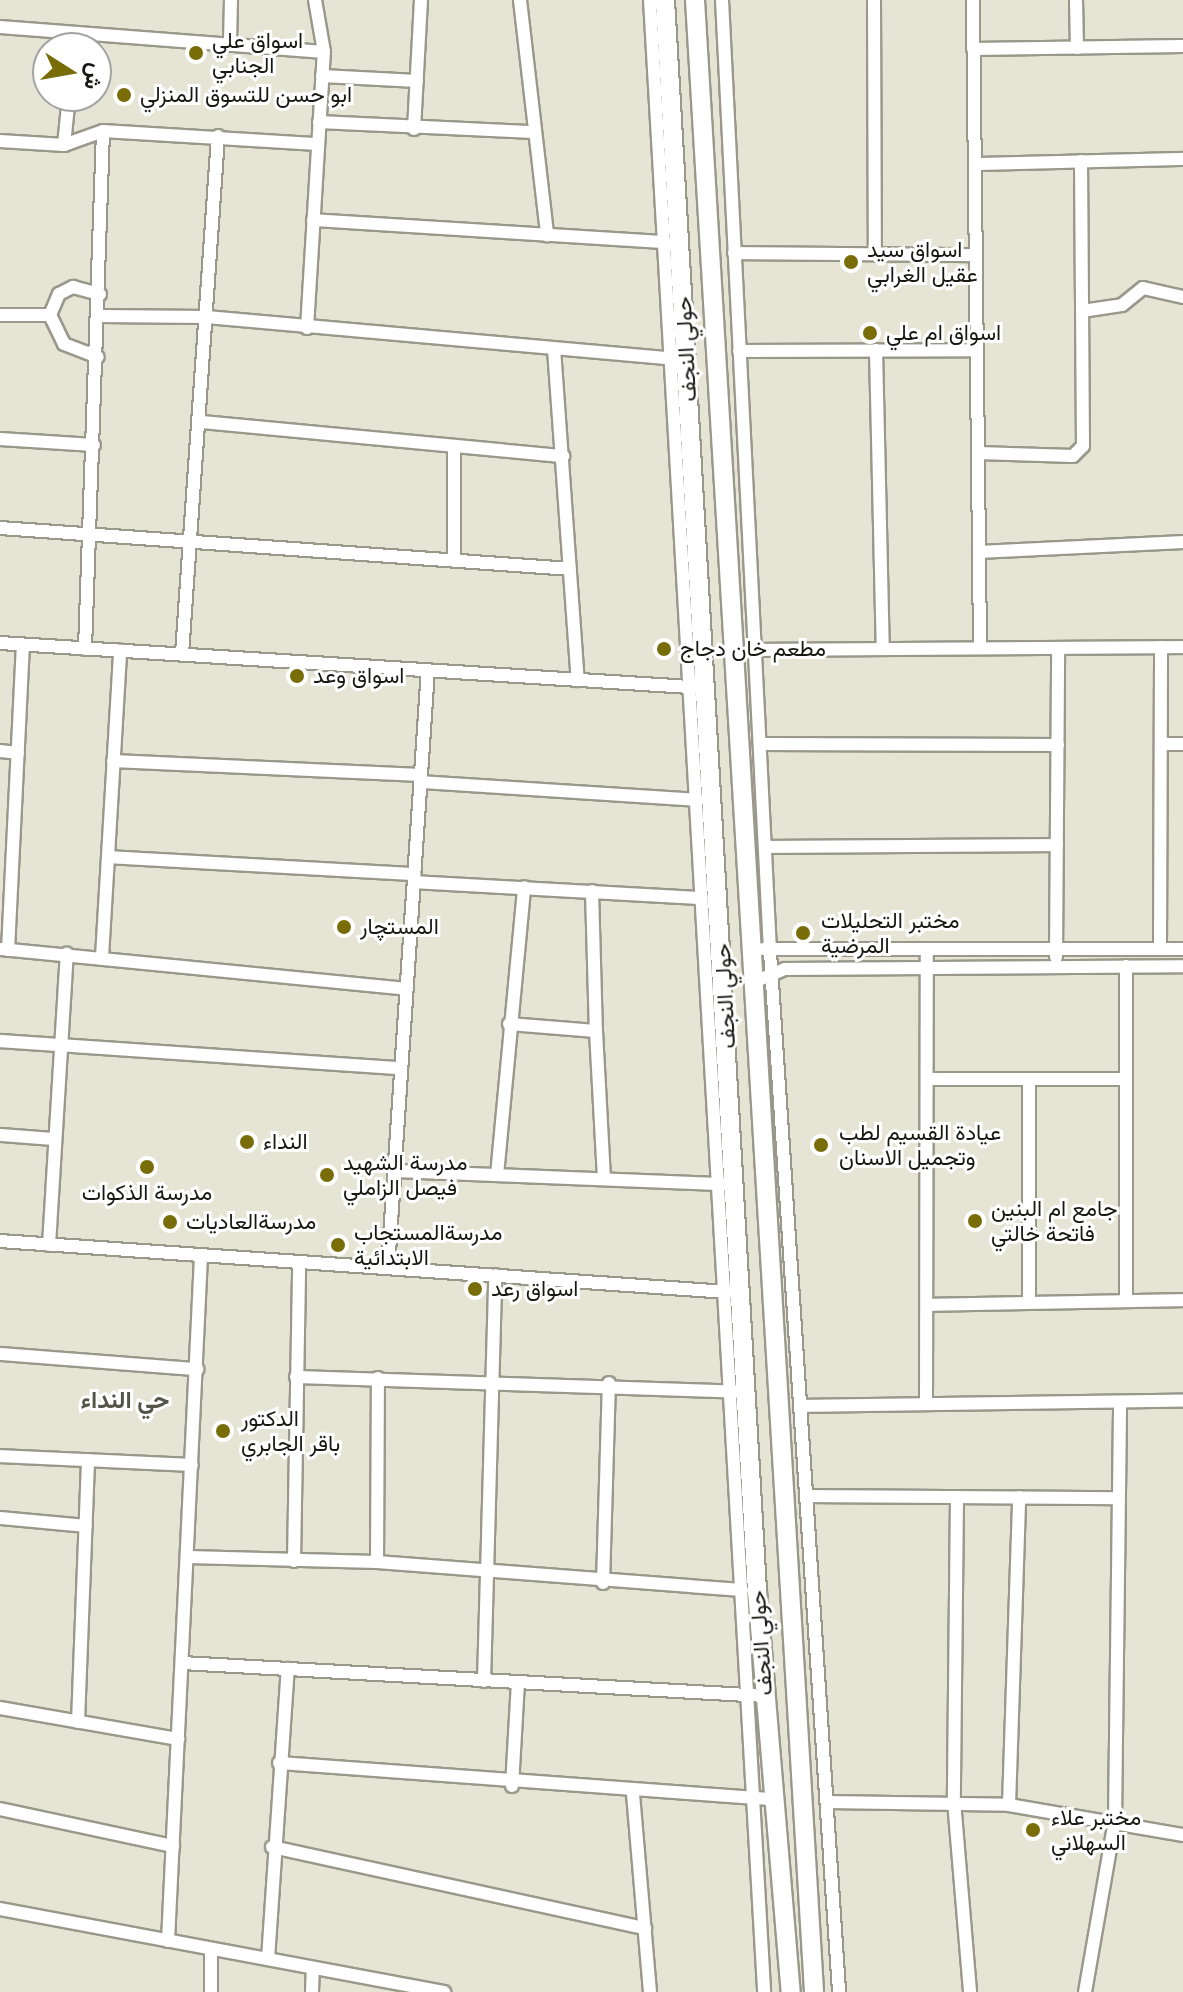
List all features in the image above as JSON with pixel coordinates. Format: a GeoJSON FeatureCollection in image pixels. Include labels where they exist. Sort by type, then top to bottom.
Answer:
{"type":"FeatureCollection","features":[{"type":"Feature","properties":{"kind":"main road","name":"حولي النجف"},"geometry":{"type":"LineString","coordinates":[[665,0],[667,165],[685,473],[699,540],[719,898],[726,1184],[742,1293],[757,1591],[791,1992]]}},
{"type":"Feature","properties":{"kind":"main road","name":"حولي النجف"},"geometry":{"type":"LineString","coordinates":[[695,0],[814,1992]]}},
{"type":"Feature","properties":{"kind":"main road"},"geometry":{"type":"LineString","coordinates":[[699,540],[713,548],[727,542]]}},
{"type":"Feature","properties":{"kind":"main road"},"geometry":{"type":"LineString","coordinates":[[702,599],[730,596]]}},
{"type":"Feature","properties":{"kind":"street"},"geometry":{"type":"LineString","coordinates":[[230,41],[231,0]]}},
{"type":"Feature","properties":{"kind":"street"},"geometry":{"type":"LineString","coordinates":[[307,328],[324,52],[315,0]]}},
{"type":"Feature","properties":{"kind":"street"},"geometry":{"type":"LineString","coordinates":[[414,129],[421,0]]}},
{"type":"Feature","properties":{"kind":"street"},"geometry":{"type":"LineString","coordinates":[[520,0],[547,235]]}},
{"type":"Feature","properties":{"kind":"street"},"geometry":{"type":"LineString","coordinates":[[100,316],[207,317],[679,360],[664,242],[667,165],[650,0]]}},
{"type":"Feature","properties":{"kind":"street"},"geometry":{"type":"LineString","coordinates":[[722,0],[770,952],[810,1496],[839,1992]]}},
{"type":"Feature","properties":{"kind":"street"},"geometry":{"type":"LineString","coordinates":[[874,0],[875,254]]}},
{"type":"Feature","properties":{"kind":"street"},"geometry":{"type":"LineString","coordinates":[[973,0],[980,648]]}},
{"type":"Feature","properties":{"kind":"street"},"geometry":{"type":"LineString","coordinates":[[1076,0],[1077,48]]}},
{"type":"Feature","properties":{"kind":"street"},"geometry":{"type":"LineString","coordinates":[[0,27],[62,32]]}},
{"type":"Feature","properties":{"kind":"street"},"geometry":{"type":"LineString","coordinates":[[112,35],[230,41],[324,52]]}},
{"type":"Feature","properties":{"kind":"street"},"geometry":{"type":"LineString","coordinates":[[973,49],[1183,46]]}},
{"type":"Feature","properties":{"kind":"street"},"geometry":{"type":"LineString","coordinates":[[322,76],[417,81]]}},
{"type":"Feature","properties":{"kind":"street"},"geometry":{"type":"LineString","coordinates":[[64,145],[67,112]]}},
{"type":"Feature","properties":{"kind":"street"},"geometry":{"type":"LineString","coordinates":[[319,122],[414,129],[534,132]]}},
{"type":"Feature","properties":{"kind":"street"},"geometry":{"type":"LineString","coordinates":[[0,141],[64,145],[103,131],[318,144]]}},
{"type":"Feature","properties":{"kind":"street"},"geometry":{"type":"LineString","coordinates":[[85,649],[100,316],[103,131]]}},
{"type":"Feature","properties":{"kind":"street"},"geometry":{"type":"LineString","coordinates":[[182,654],[202,422],[218,136]]}},
{"type":"Feature","properties":{"kind":"street"},"geometry":{"type":"LineString","coordinates":[[975,164],[1183,159]]}},
{"type":"Feature","properties":{"kind":"street"},"geometry":{"type":"LineString","coordinates":[[978,453],[1079,452],[1081,161]]}},
{"type":"Feature","properties":{"kind":"street"},"geometry":{"type":"LineString","coordinates":[[313,220],[664,242]]}},
{"type":"Feature","properties":{"kind":"street"},"geometry":{"type":"LineString","coordinates":[[734,253],[976,255]]}},
{"type":"Feature","properties":{"kind":"street"},"geometry":{"type":"LineString","coordinates":[[98,357],[64,344],[50,315],[59,294],[73,287],[100,294]]}},
{"type":"Feature","properties":{"kind":"street"},"geometry":{"type":"LineString","coordinates":[[1082,311],[1122,305],[1143,288],[1183,297]]}},
{"type":"Feature","properties":{"kind":"street"},"geometry":{"type":"LineString","coordinates":[[0,315],[50,315]]}},
{"type":"Feature","properties":{"kind":"street"},"geometry":{"type":"LineString","coordinates":[[554,349],[578,680]]}},
{"type":"Feature","properties":{"kind":"street"},"geometry":{"type":"LineString","coordinates":[[876,350],[883,649]]}},
{"type":"Feature","properties":{"kind":"street"},"geometry":{"type":"LineString","coordinates":[[739,351],[977,350]]}},
{"type":"Feature","properties":{"kind":"street"},"geometry":{"type":"LineString","coordinates":[[202,422],[563,456]]}},
{"type":"Feature","properties":{"kind":"street"},"geometry":{"type":"LineString","coordinates":[[0,439],[94,445]]}},
{"type":"Feature","properties":{"kind":"street"},"geometry":{"type":"LineString","coordinates":[[454,446],[454,560]]}},
{"type":"Feature","properties":{"kind":"street"},"geometry":{"type":"LineString","coordinates":[[685,473],[684,687],[698,897],[726,1184],[722,1292],[737,1590],[764,1992]]}},
{"type":"Feature","properties":{"kind":"street"},"geometry":{"type":"LineString","coordinates":[[0,528],[191,537],[570,569]]}},
{"type":"Feature","properties":{"kind":"street"},"geometry":{"type":"LineString","coordinates":[[979,552],[1183,542]]}},
{"type":"Feature","properties":{"kind":"street"},"geometry":{"type":"LineString","coordinates":[[0,643],[706,688]]}},
{"type":"Feature","properties":{"kind":"street"},"geometry":{"type":"LineString","coordinates":[[23,645],[18,753],[6,862],[4,950],[102,957],[406,989]]}},
{"type":"Feature","properties":{"kind":"street"},"geometry":{"type":"LineString","coordinates":[[1160,949],[1161,647]]}},
{"type":"Feature","properties":{"kind":"street"},"geometry":{"type":"LineString","coordinates":[[755,650],[1183,647]]}},
{"type":"Feature","properties":{"kind":"street"},"geometry":{"type":"LineString","coordinates":[[1056,967],[1058,648]]}},
{"type":"Feature","properties":{"kind":"street"},"geometry":{"type":"LineString","coordinates":[[102,957],[120,651]]}},
{"type":"Feature","properties":{"kind":"street"},"geometry":{"type":"LineString","coordinates":[[388,1267],[428,670]]}},
{"type":"Feature","properties":{"kind":"street"},"geometry":{"type":"LineString","coordinates":[[761,744],[1058,745]]}},
{"type":"Feature","properties":{"kind":"street"},"geometry":{"type":"LineString","coordinates":[[1161,744],[1183,744]]}},
{"type":"Feature","properties":{"kind":"street"},"geometry":{"type":"LineString","coordinates":[[0,751],[18,753]]}},
{"type":"Feature","properties":{"kind":"street"},"geometry":{"type":"LineString","coordinates":[[113,761],[421,778],[713,801]]}},
{"type":"Feature","properties":{"kind":"street"},"geometry":{"type":"LineString","coordinates":[[766,847],[1057,845]]}},
{"type":"Feature","properties":{"kind":"street"},"geometry":{"type":"LineString","coordinates":[[108,857],[719,898]]}},
{"type":"Feature","properties":{"kind":"street"},"geometry":{"type":"LineString","coordinates":[[497,1175],[524,887]]}},
{"type":"Feature","properties":{"kind":"street"},"geometry":{"type":"LineString","coordinates":[[592,891],[604,1179]]}},
{"type":"Feature","properties":{"kind":"street"},"geometry":{"type":"LineString","coordinates":[[751,939],[770,952],[1183,949]]}},
{"type":"Feature","properties":{"kind":"street"},"geometry":{"type":"LineString","coordinates":[[926,1404],[927,950]]}},
{"type":"Feature","properties":{"kind":"street"},"geometry":{"type":"LineString","coordinates":[[49,1245],[67,954]]}},
{"type":"Feature","properties":{"kind":"street"},"geometry":{"type":"LineString","coordinates":[[1126,966],[1126,1301]]}},
{"type":"Feature","properties":{"kind":"street"},"geometry":{"type":"LineString","coordinates":[[754,982],[772,971],[1183,966]]}},
{"type":"Feature","properties":{"kind":"street"},"geometry":{"type":"LineString","coordinates":[[509,1024],[596,1031]]}},
{"type":"Feature","properties":{"kind":"street"},"geometry":{"type":"LineString","coordinates":[[0,1041],[401,1068]]}},
{"type":"Feature","properties":{"kind":"street"},"geometry":{"type":"LineString","coordinates":[[928,1079],[1126,1079]]}},
{"type":"Feature","properties":{"kind":"street"},"geometry":{"type":"LineString","coordinates":[[1029,1079],[1029,1303]]}},
{"type":"Feature","properties":{"kind":"street"},"geometry":{"type":"LineString","coordinates":[[0,1135],[54,1139]]}},
{"type":"Feature","properties":{"kind":"street"},"geometry":{"type":"LineString","coordinates":[[395,1171],[726,1184]]}},
{"type":"Feature","properties":{"kind":"street"},"geometry":{"type":"LineString","coordinates":[[0,1241],[742,1293]]}},
{"type":"Feature","properties":{"kind":"street"},"geometry":{"type":"LineString","coordinates":[[168,1941],[201,1256]]}},
{"type":"Feature","properties":{"kind":"street"},"geometry":{"type":"LineString","coordinates":[[294,1561],[299,1263]]}},
{"type":"Feature","properties":{"kind":"street"},"geometry":{"type":"LineString","coordinates":[[484,1681],[496,1380],[495,1275]]}},
{"type":"Feature","properties":{"kind":"street"},"geometry":{"type":"LineString","coordinates":[[927,1305],[1183,1300]]}},
{"type":"Feature","properties":{"kind":"street"},"geometry":{"type":"LineString","coordinates":[[0,1354],[197,1369]]}},
{"type":"Feature","properties":{"kind":"street"},"geometry":{"type":"LineString","coordinates":[[296,1377],[609,1383],[748,1392]]}},
{"type":"Feature","properties":{"kind":"street"},"geometry":{"type":"LineString","coordinates":[[377,1562],[378,1378]]}},
{"type":"Feature","properties":{"kind":"street"},"geometry":{"type":"LineString","coordinates":[[603,1583],[609,1383]]}},
{"type":"Feature","properties":{"kind":"street"},"geometry":{"type":"LineString","coordinates":[[802,1406],[1183,1401]]}},
{"type":"Feature","properties":{"kind":"street"},"geometry":{"type":"LineString","coordinates":[[1085,1992],[1115,1820],[1120,1402]]}},
{"type":"Feature","properties":{"kind":"street"},"geometry":{"type":"LineString","coordinates":[[0,1456],[192,1465]]}},
{"type":"Feature","properties":{"kind":"street"},"geometry":{"type":"LineString","coordinates":[[78,1722],[88,1460]]}},
{"type":"Feature","properties":{"kind":"street"},"geometry":{"type":"LineString","coordinates":[[810,1496],[1118,1498]]}},
{"type":"Feature","properties":{"kind":"street"},"geometry":{"type":"LineString","coordinates":[[957,1497],[954,1801],[970,1992]]}},
{"type":"Feature","properties":{"kind":"street"},"geometry":{"type":"LineString","coordinates":[[1009,1805],[1019,1497]]}},
{"type":"Feature","properties":{"kind":"street"},"geometry":{"type":"LineString","coordinates":[[0,1518],[86,1526]]}},
{"type":"Feature","properties":{"kind":"street"},"geometry":{"type":"LineString","coordinates":[[188,1557],[377,1562],[603,1583],[757,1591]]}},
{"type":"Feature","properties":{"kind":"street"},"geometry":{"type":"LineString","coordinates":[[182,1663],[765,1696]]}},
{"type":"Feature","properties":{"kind":"street"},"geometry":{"type":"LineString","coordinates":[[268,1959],[272,1847],[288,1669]]}},
{"type":"Feature","properties":{"kind":"street"},"geometry":{"type":"LineString","coordinates":[[512,1786],[518,1682]]}},
{"type":"Feature","properties":{"kind":"street"},"geometry":{"type":"LineString","coordinates":[[0,1708],[178,1739]]}},
{"type":"Feature","properties":{"kind":"street"},"geometry":{"type":"LineString","coordinates":[[279,1763],[512,1786],[774,1799]]}},
{"type":"Feature","properties":{"kind":"street"},"geometry":{"type":"LineString","coordinates":[[633,1794],[650,1992]]}},
{"type":"Feature","properties":{"kind":"street"},"geometry":{"type":"LineString","coordinates":[[828,1802],[954,1801],[1009,1805],[1115,1820],[1183,1835]]}},
{"type":"Feature","properties":{"kind":"street"},"geometry":{"type":"LineString","coordinates":[[0,1809],[173,1846]]}},
{"type":"Feature","properties":{"kind":"street"},"geometry":{"type":"LineString","coordinates":[[272,1847],[645,1928]]}},
{"type":"Feature","properties":{"kind":"street"},"geometry":{"type":"LineString","coordinates":[[0,1909],[444,1992]]}},
{"type":"Feature","properties":{"kind":"street"},"geometry":{"type":"LineString","coordinates":[[211,1949],[211,1992]]}},
{"type":"Feature","properties":{"kind":"street"},"geometry":{"type":"LineString","coordinates":[[312,1992],[313,1968]]}},
{"type":"Feature","properties":{"kind":"place","name":"اسواق علي الجنابي"},"geometry":{"type":"Point","coordinates":[196,53]}},
{"type":"Feature","properties":{"kind":"place","name":"ابو حسن للتسوق المنزلي"},"geometry":{"type":"Point","coordinates":[124,95]}},
{"type":"Feature","properties":{"kind":"place","name":"اسواق سيد عقيل الغرابي"},"geometry":{"type":"Point","coordinates":[851,262]}},
{"type":"Feature","properties":{"kind":"place","name":"اسواق ام علي"},"geometry":{"type":"Point","coordinates":[870,333]}},
{"type":"Feature","properties":{"kind":"place","name":"مطعم خان دجاج"},"geometry":{"type":"Point","coordinates":[664,649]}},
{"type":"Feature","properties":{"kind":"place","name":"اسواق وعد"},"geometry":{"type":"Point","coordinates":[297,676]}},
{"type":"Feature","properties":{"kind":"place","name":"المستچار"},"geometry":{"type":"Point","coordinates":[344,927]}},
{"type":"Feature","properties":{"kind":"place","name":"مختبر التحليلات المرضية"},"geometry":{"type":"Point","coordinates":[803,933]}},
{"type":"Feature","properties":{"kind":"place","name":"النداء"},"geometry":{"type":"Point","coordinates":[247,1142]}},
{"type":"Feature","properties":{"kind":"place","name":"عيادة القسيم لطب وتجميل الاسنان"},"geometry":{"type":"Point","coordinates":[821,1145]}},
{"type":"Feature","properties":{"kind":"place","name":"مدرسة الذكوات"},"geometry":{"type":"Point","coordinates":[147,1167]}},
{"type":"Feature","properties":{"kind":"place","name":"مدرسة الشهيد فيصل الزاملي"},"geometry":{"type":"Point","coordinates":[327,1175]}},
{"type":"Feature","properties":{"kind":"place","name":"جامع ام البنين فاتحة خالتي"},"geometry":{"type":"Point","coordinates":[975,1221]}},
{"type":"Feature","properties":{"kind":"place","name":"مدرسةالعاديات"},"geometry":{"type":"Point","coordinates":[170,1222]}},
{"type":"Feature","properties":{"kind":"place","name":"مدرسةالمستجاب الابتدائية"},"geometry":{"type":"Point","coordinates":[338,1245]}},
{"type":"Feature","properties":{"kind":"place","name":"اسواق رعد"},"geometry":{"type":"Point","coordinates":[475,1289]}},
{"type":"Feature","properties":{"kind":"place","name":"الدكتور باقر الجابري"},"geometry":{"type":"Point","coordinates":[223,1431]}},
{"type":"Feature","properties":{"kind":"place","name":"مختبر علاء السهلاني"},"geometry":{"type":"Point","coordinates":[1033,1830]}},
{"type":"Feature","properties":{"kind":"district","name":"حي النداء"},"geometry":{"type":"Point","coordinates":[125,1400]}}]}
